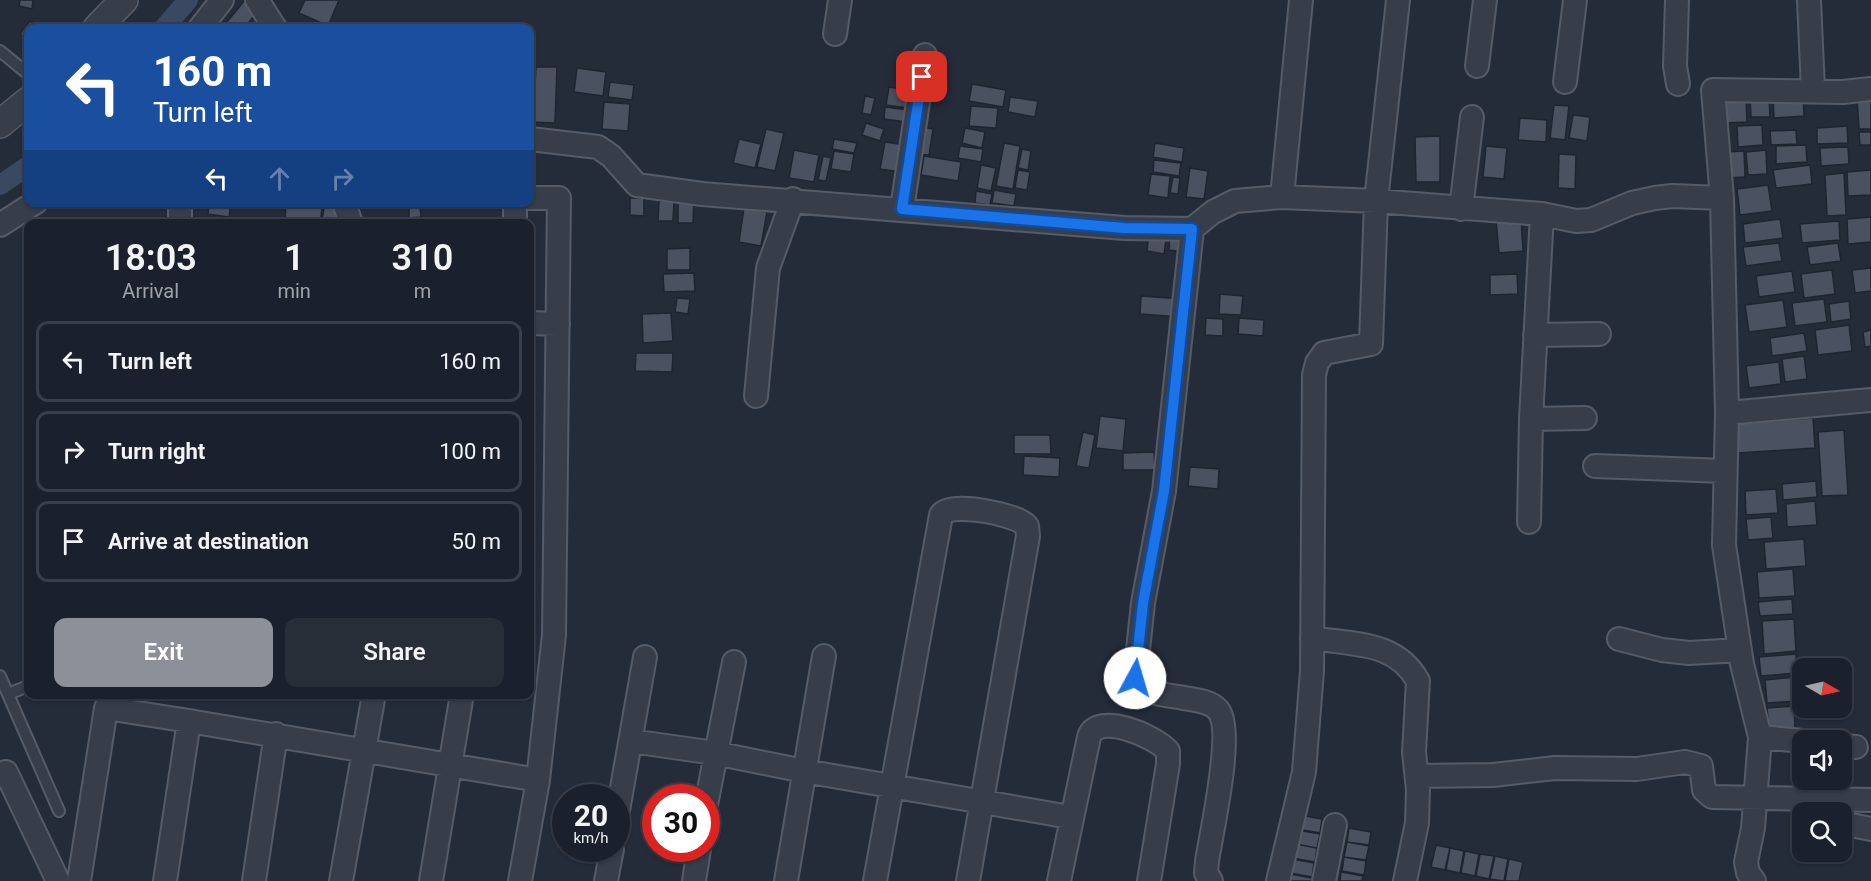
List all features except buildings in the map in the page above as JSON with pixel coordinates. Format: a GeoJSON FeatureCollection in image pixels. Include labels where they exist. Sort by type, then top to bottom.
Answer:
{"type":"FeatureCollection","features":[{"type":"Feature","properties":{"kind":"street"},"geometry":{"type":"LineString","coordinates":[[203,24],[222,0]]}},
{"type":"Feature","properties":{"kind":"street"},"geometry":{"type":"LineString","coordinates":[[257,0],[272,24]]}},
{"type":"Feature","properties":{"kind":"street"},"geometry":{"type":"LineString","coordinates":[[835,34],[840,0]]}},
{"type":"Feature","properties":{"kind":"street"},"geometry":{"type":"LineString","coordinates":[[1282,197],[1301,0]]}},
{"type":"Feature","properties":{"kind":"street"},"geometry":{"type":"LineString","coordinates":[[1278,881],[1304,772],[1312,638],[1314,375],[1317,363],[1324,352],[1371,344],[1376,201],[1398,0]]}},
{"type":"Feature","properties":{"kind":"street"},"geometry":{"type":"LineString","coordinates":[[1477,66],[1485,0]]}},
{"type":"Feature","properties":{"kind":"street"},"geometry":{"type":"LineString","coordinates":[[1565,82],[1575,0]]}},
{"type":"Feature","properties":{"kind":"street"},"geometry":{"type":"LineString","coordinates":[[1677,0],[1678,84]]}},
{"type":"Feature","properties":{"kind":"street"},"geometry":{"type":"LineString","coordinates":[[1809,0],[1813,90]]}},
{"type":"Feature","properties":{"kind":"street"},"geometry":{"type":"LineString","coordinates":[[100,24],[114,3]]}},
{"type":"Feature","properties":{"kind":"street"},"geometry":{"type":"LineString","coordinates":[[902,209],[925,55]]}},
{"type":"Feature","properties":{"kind":"street"},"geometry":{"type":"LineString","coordinates":[[1754,881],[1748,873],[1746,862],[1760,736],[1740,650],[1724,545],[1727,412],[1722,198],[1713,90],[1843,92],[1871,89]]}},
{"type":"Feature","properties":{"kind":"street"},"geometry":{"type":"LineString","coordinates":[[0,124],[24,104]]}},
{"type":"Feature","properties":{"kind":"street"},"geometry":{"type":"LineString","coordinates":[[1461,209],[1472,117]]}},
{"type":"Feature","properties":{"kind":"street"},"geometry":{"type":"LineString","coordinates":[[534,139],[598,147],[611,156],[637,185],[702,194],[793,199],[1124,228],[1192,229],[1213,212],[1235,201],[1282,197],[1376,201],[1542,214],[1576,221],[1591,220],[1632,203],[1655,198],[1672,196],[1722,198]]}},
{"type":"Feature","properties":{"kind":"street"},"geometry":{"type":"LineString","coordinates":[[520,881],[538,780],[554,635],[559,198],[534,198]]}},
{"type":"Feature","properties":{"kind":"street"},"geometry":{"type":"LineString","coordinates":[[756,396],[768,268],[793,199]]}},
{"type":"Feature","properties":{"kind":"street"},"geometry":{"type":"LineString","coordinates":[[0,225],[28,207]]}},
{"type":"Feature","properties":{"kind":"street"},"geometry":{"type":"LineString","coordinates":[[1529,522],[1531,419],[1542,214]]}},
{"type":"Feature","properties":{"kind":"street"},"geometry":{"type":"LineString","coordinates":[[1192,229],[1164,491],[1143,603],[1135,678],[1147,692],[1209,703],[1219,710],[1223,721],[1223,768],[1207,861],[1206,873],[1211,881]]}},
{"type":"Feature","properties":{"kind":"street"},"geometry":{"type":"LineString","coordinates":[[534,322],[558,324]]}},
{"type":"Feature","properties":{"kind":"street"},"geometry":{"type":"LineString","coordinates":[[1535,335],[1599,334]]}},
{"type":"Feature","properties":{"kind":"street"},"geometry":{"type":"LineString","coordinates":[[1727,412],[1871,400]]}},
{"type":"Feature","properties":{"kind":"street"},"geometry":{"type":"LineString","coordinates":[[1531,419],[1585,418]]}},
{"type":"Feature","properties":{"kind":"street"},"geometry":{"type":"LineString","coordinates":[[1594,466],[1725,471]]}},
{"type":"Feature","properties":{"kind":"street"},"geometry":{"type":"LineString","coordinates":[[875,881],[941,515],[944,510],[954,507],[999,514],[1022,521],[1028,536],[968,881]]}},
{"type":"Feature","properties":{"kind":"street"},"geometry":{"type":"LineString","coordinates":[[1312,638],[1377,648],[1399,656],[1407,663],[1418,681],[1414,752],[1417,776],[1417,823],[1408,880]]}},
{"type":"Feature","properties":{"kind":"street"},"geometry":{"type":"LineString","coordinates":[[1619,639],[1662,650],[1689,653],[1740,650]]}},
{"type":"Feature","properties":{"kind":"street"},"geometry":{"type":"LineString","coordinates":[[786,881],[824,656]]}},
{"type":"Feature","properties":{"kind":"street"},"geometry":{"type":"LineString","coordinates":[[623,784],[645,657]]}},
{"type":"Feature","properties":{"kind":"street"},"geometry":{"type":"LineString","coordinates":[[710,784],[734,662]]}},
{"type":"Feature","properties":{"kind":"street"},"geometry":{"type":"LineString","coordinates":[[341,881],[373,699]]}},
{"type":"Feature","properties":{"kind":"street"},"geometry":{"type":"LineString","coordinates":[[431,881],[461,699]]}},
{"type":"Feature","properties":{"kind":"street"},"geometry":{"type":"LineString","coordinates":[[79,881],[106,708],[276,734],[538,780]]}},
{"type":"Feature","properties":{"kind":"street"},"geometry":{"type":"LineString","coordinates":[[165,881],[189,721]]}},
{"type":"Feature","properties":{"kind":"street"},"geometry":{"type":"LineString","coordinates":[[1059,881],[1070,817],[1091,730],[1097,726],[1109,726],[1146,735],[1160,742],[1169,756],[1149,881]]}},
{"type":"Feature","properties":{"kind":"street"},"geometry":{"type":"LineString","coordinates":[[254,881],[276,734]]}},
{"type":"Feature","properties":{"kind":"street"},"geometry":{"type":"LineString","coordinates":[[1760,736],[1792,740]]}},
{"type":"Feature","properties":{"kind":"street"},"geometry":{"type":"LineString","coordinates":[[631,741],[715,753],[804,771],[1070,817]]}},
{"type":"Feature","properties":{"kind":"street"},"geometry":{"type":"LineString","coordinates":[[1417,776],[1493,775],[1555,768],[1637,769],[1685,762],[1701,767],[1704,790],[1708,796],[1871,800]]}},
{"type":"Feature","properties":{"kind":"street"},"geometry":{"type":"LineString","coordinates":[[6,772],[58,881]]}},
{"type":"Feature","properties":{"kind":"street"},"geometry":{"type":"LineString","coordinates":[[1324,881],[1335,825]]}},
{"type":"Feature","properties":{"kind":"street"},"geometry":{"type":"LineString","coordinates":[[606,881],[610,862]]}},
{"type":"Feature","properties":{"kind":"street"},"geometry":{"type":"LineString","coordinates":[[694,881],[697,862]]}},
{"type":"Feature","properties":{"kind":"lane"},"geometry":{"type":"LineString","coordinates":[[0,51],[24,71]]}},
{"type":"Feature","properties":{"kind":"lane"},"geometry":{"type":"LineString","coordinates":[[0,676],[59,811]]}},
{"type":"Feature","properties":{"kind":"lane"},"geometry":{"type":"LineString","coordinates":[[8,694],[24,688]]}},
{"type":"Feature","properties":{"kind":"waterway"},"geometry":{"type":"LineString","coordinates":[[167,24],[188,0]]}},
{"type":"Feature","properties":{"kind":"waterway"},"geometry":{"type":"LineString","coordinates":[[0,185],[24,169]]}},
{"type":"Feature","properties":{"kind":"route"},"geometry":{"type":"LineString","coordinates":[[922,77],[902,209],[1124,228],[1192,229],[1164,491],[1143,603],[1135,678]]}}]}
